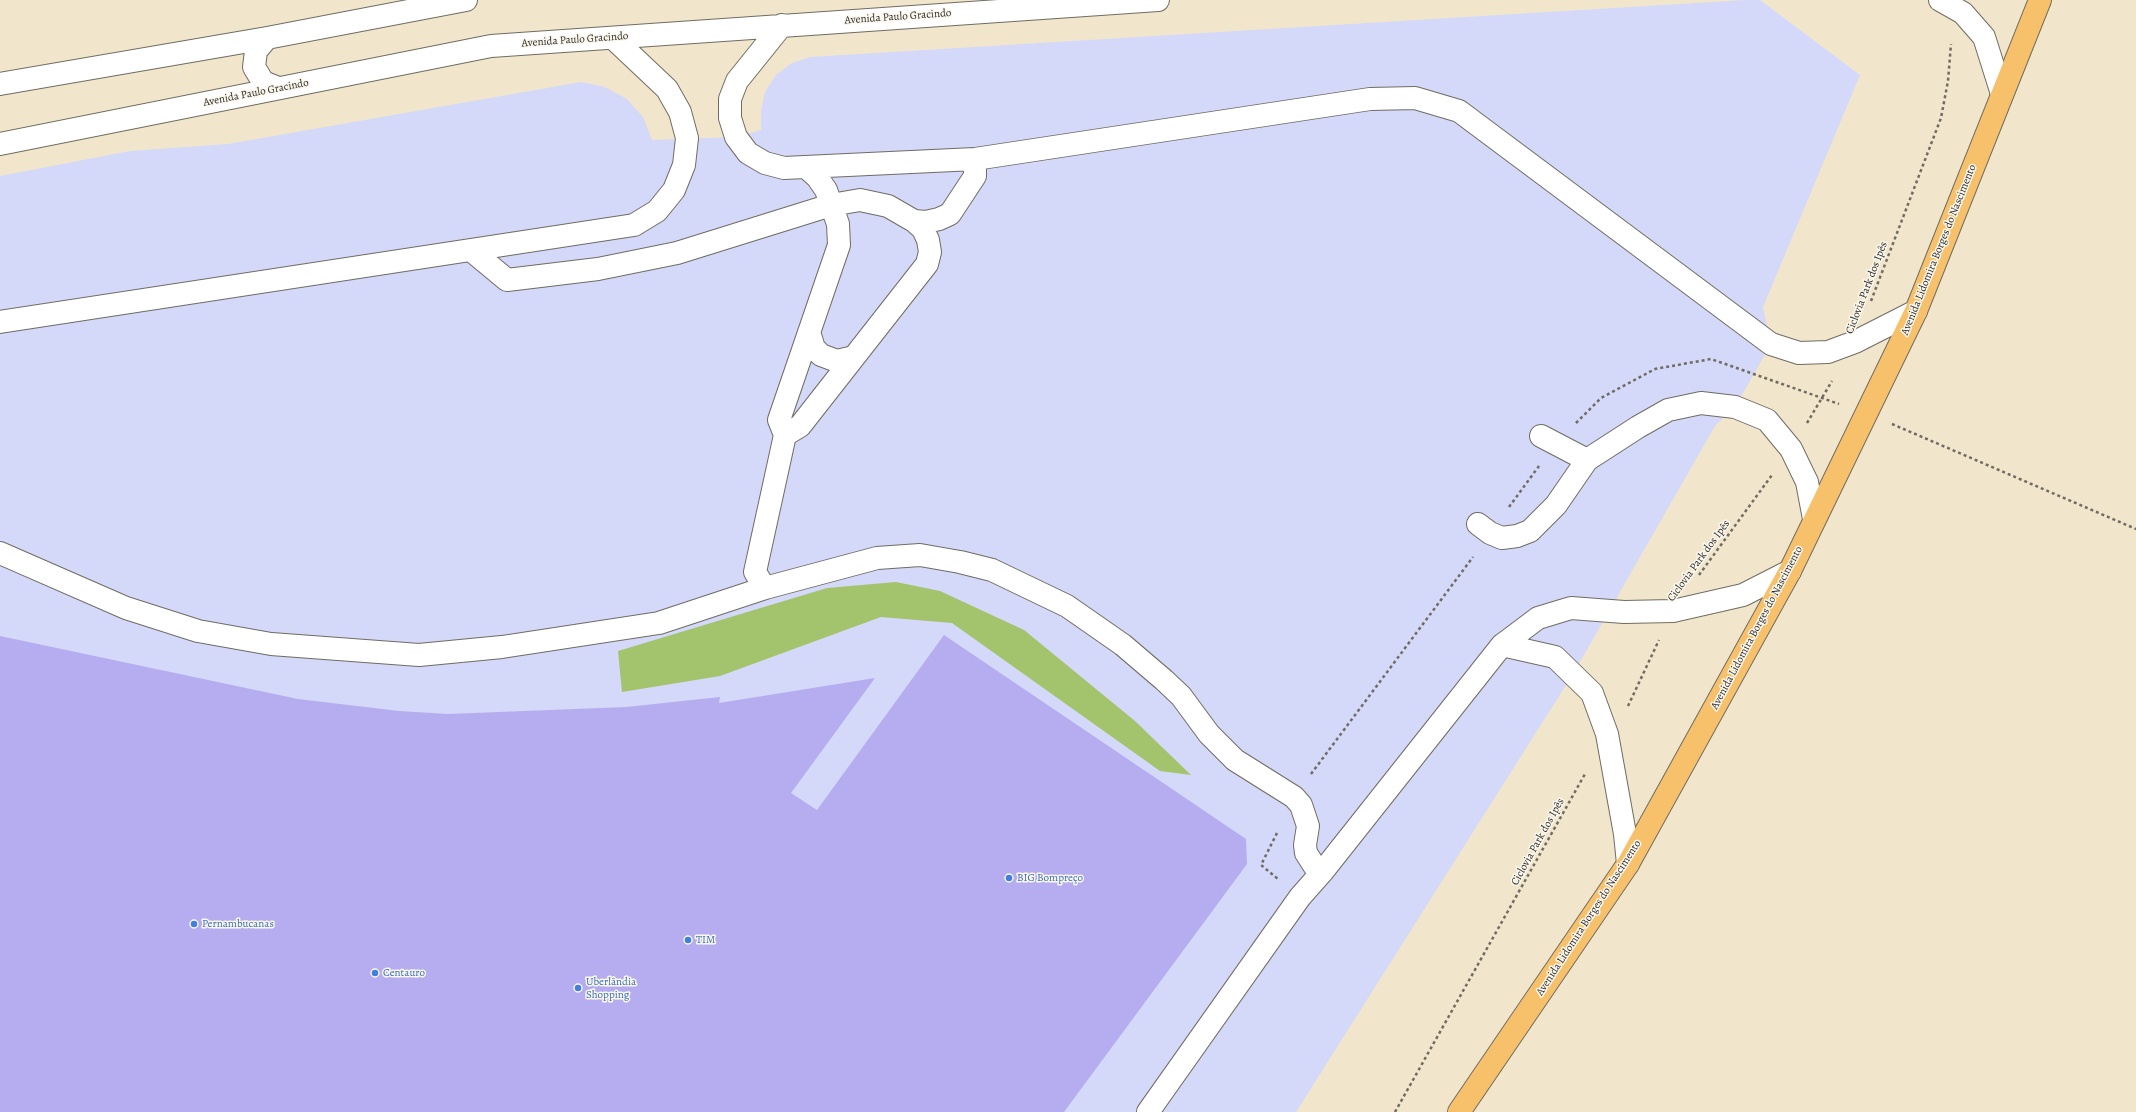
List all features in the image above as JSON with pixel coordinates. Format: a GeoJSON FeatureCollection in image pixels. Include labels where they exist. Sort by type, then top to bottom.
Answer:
{"type":"FeatureCollection","features":[{"type":"Feature","properties":{"kind":"main road","name":"Avenida Lidomira Borges do Nascimento"},"geometry":{"type":"LineString","coordinates":[[1460,1112],[1628,864],[1790,572],[1814,519],[1916,311],[2040,0]]}},
{"type":"Feature","properties":{"kind":"street"},"geometry":{"type":"LineString","coordinates":[[0,84],[267,38],[466,0]]}},
{"type":"Feature","properties":{"kind":"street","name":"Avenida Paulo Gracindo"},"geometry":{"type":"LineString","coordinates":[[0,144],[491,46],[1126,1],[1158,0]]}},
{"type":"Feature","properties":{"kind":"street"},"geometry":{"type":"LineString","coordinates":[[1947,4],[1963,13],[1984,37],[2002,94]]}},
{"type":"Feature","properties":{"kind":"street"},"geometry":{"type":"LineString","coordinates":[[782,25],[737,81],[730,99],[730,118],[736,137],[748,153],[765,163],[784,168],[975,159],[1370,99],[1415,98],[1459,111],[1771,344],[1799,353],[1828,352],[1855,342],[1916,311]]}},
{"type":"Feature","properties":{"kind":"street"},"geometry":{"type":"LineString","coordinates":[[267,38],[256,51],[254,67],[263,82],[278,88]]}},
{"type":"Feature","properties":{"kind":"street"},"geometry":{"type":"LineString","coordinates":[[0,322],[634,226],[657,211],[674,190],[684,165],[686,138],[680,112],[667,89],[613,38]]}},
{"type":"Feature","properties":{"kind":"street"},"geometry":{"type":"LineString","coordinates":[[914,221],[926,222],[939,220],[950,214],[975,176],[975,159]]}},
{"type":"Feature","properties":{"kind":"street"},"geometry":{"type":"LineString","coordinates":[[765,588],[755,572],[785,436],[779,420],[839,245],[838,224],[826,190],[818,177],[806,167]]}},
{"type":"Feature","properties":{"kind":"street"},"geometry":{"type":"LineString","coordinates":[[472,250],[507,280],[554,276],[677,253],[831,205],[860,200],[888,206],[914,221],[923,229],[928,240],[930,252],[927,264],[800,426],[785,436]]}},
{"type":"Feature","properties":{"kind":"street"},"geometry":{"type":"LineString","coordinates":[[809,332],[814,348],[821,355],[837,362],[854,357]]}},
{"type":"Feature","properties":{"kind":"street"},"geometry":{"type":"LineString","coordinates":[[1484,528],[1502,538],[1517,536],[1530,531],[1556,505],[1587,460],[1638,427],[1668,410],[1701,403],[1735,407],[1767,420],[1791,448],[1807,482],[1814,519]]}},
{"type":"Feature","properties":{"kind":"street"},"geometry":{"type":"LineString","coordinates":[[1549,440],[1587,460]]}},
{"type":"Feature","properties":{"kind":"street"},"geometry":{"type":"LineString","coordinates":[[0,553],[126,608],[198,631],[271,644],[419,655],[502,646],[659,623],[765,588],[877,558],[920,555],[992,570],[1067,606],[1123,645],[1181,696],[1209,734],[1235,760],[1294,797],[1301,805],[1306,815],[1308,826],[1304,845],[1306,853],[1315,867],[1323,871]]}},
{"type":"Feature","properties":{"kind":"street"},"geometry":{"type":"LineString","coordinates":[[1148,1112],[1300,897],[1323,871],[1502,645],[1538,618],[1571,608],[1624,612],[1673,611],[1744,595],[1790,572]]}},
{"type":"Feature","properties":{"kind":"street"},"geometry":{"type":"LineString","coordinates":[[1502,645],[1554,657],[1592,693],[1607,734],[1625,834],[1628,864]]}},
{"type":"Feature","properties":{"kind":"path","name":"Ciclovia Park dos Ipês"},"geometry":{"type":"LineString","coordinates":[[1855,342],[1941,118],[1948,81],[1947,4]]}},
{"type":"Feature","properties":{"kind":"path","name":"Ciclovia Park dos Ipês"},"geometry":{"type":"LineString","coordinates":[[1396,1112],[1607,734],[1630,704],[1673,611],[1791,448],[1833,379]]}},
{"type":"Feature","properties":{"kind":"path"},"geometry":{"type":"LineString","coordinates":[[1300,897],[1261,865],[1294,797],[1484,528],[1549,440]]}},
{"type":"Feature","properties":{"kind":"shaded area","name":"Uberlândia Shopping"},"geometry":{"type":"Polygon","coordinates":[[[1760,0],[1860,75],[1763,307],[1771,344],[1735,407],[1715,426],[1573,674],[1296,1112],[0,1112],[0,176],[130,151],[228,144],[581,82],[605,87],[627,99],[643,117],[652,140],[736,137],[761,130],[761,111],[765,92],[776,75],[792,63],[810,57],[1760,0]]]}},
{"type":"Feature","properties":{"kind":"green space"},"geometry":{"type":"Polygon","coordinates":[[[896,582],[940,591],[1024,630],[1135,721],[1191,775],[1160,771],[952,623],[881,617],[720,676],[622,692],[618,651],[827,588],[896,582]]]}},
{"type":"Feature","properties":{"kind":"building","name":"Uberlândia Shopping"},"geometry":{"type":"Polygon","coordinates":[[[944,635],[1246,839],[1247,864],[1064,1112],[0,1112],[0,636],[298,699],[399,711],[448,714],[626,707],[720,697],[719,703],[875,678],[791,793],[817,810],[944,635]]]}},
{"type":"Feature","properties":{"kind":"place","name":"BIG Bompreço"},"geometry":{"type":"Point","coordinates":[1009,878]}},
{"type":"Feature","properties":{"kind":"place","name":"Pernambucanas"},"geometry":{"type":"Point","coordinates":[194,924]}},
{"type":"Feature","properties":{"kind":"place","name":"TIM"},"geometry":{"type":"Point","coordinates":[688,940]}},
{"type":"Feature","properties":{"kind":"place","name":"Centauro"},"geometry":{"type":"Point","coordinates":[375,973]}},
{"type":"Feature","properties":{"kind":"place","name":"Uberlândia Shopping"},"geometry":{"type":"Point","coordinates":[578,988]}}]}
